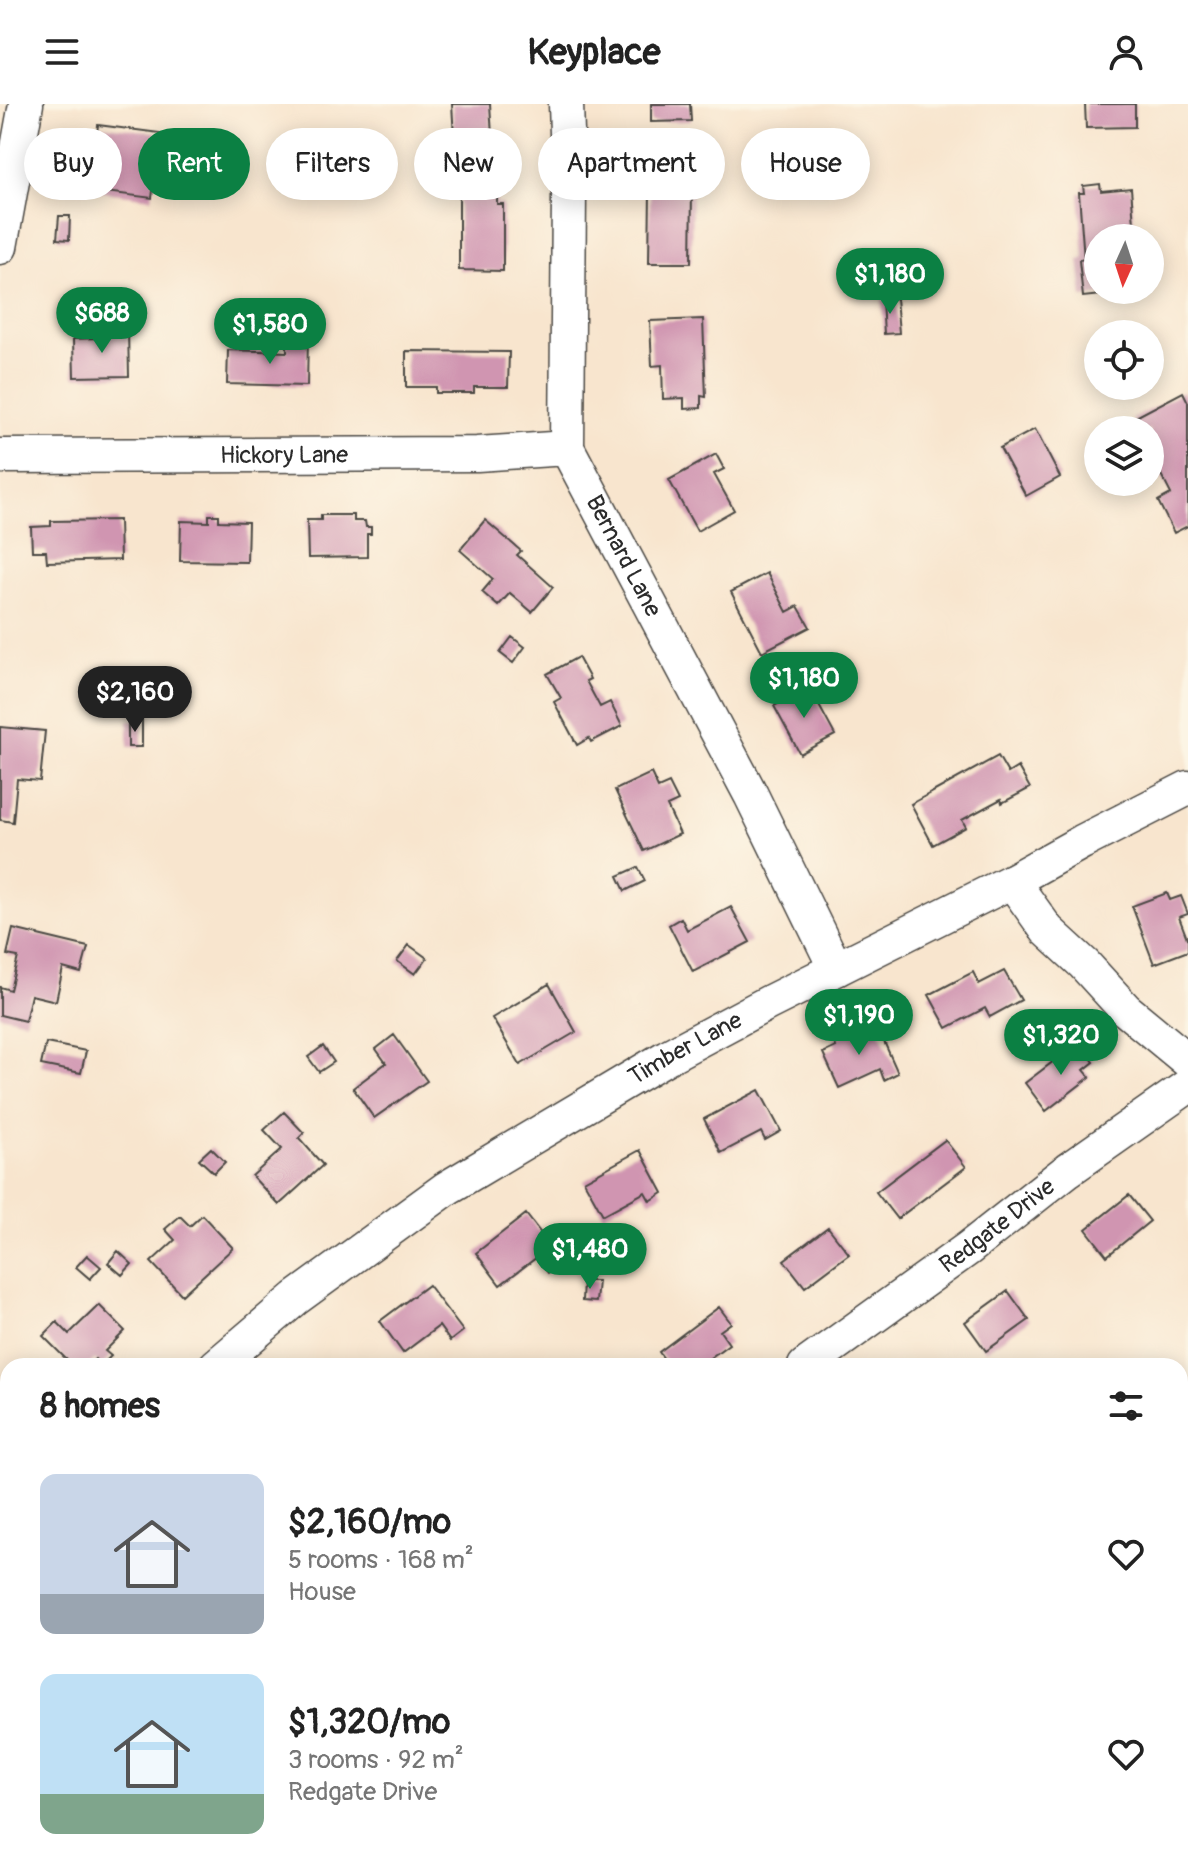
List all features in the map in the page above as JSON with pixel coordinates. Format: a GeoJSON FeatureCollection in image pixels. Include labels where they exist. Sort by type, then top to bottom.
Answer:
{"type":"FeatureCollection","features":[{"type":"Feature","properties":{"kind":"street"},"geometry":{"type":"LineString","coordinates":[[0,247],[26,104]]}},
{"type":"Feature","properties":{"kind":"street","name":"Bernard Lane"},"geometry":{"type":"LineString","coordinates":[[566,104],[569,192],[567,448],[751,795],[836,969]]}},
{"type":"Feature","properties":{"kind":"street","name":"Hickory Lane"},"geometry":{"type":"LineString","coordinates":[[0,456],[477,454],[567,448]]}},
{"type":"Feature","properties":{"kind":"street","name":"Timber Lane"},"geometry":{"type":"LineString","coordinates":[[225,1358],[296,1298],[447,1188],[667,1057],[1188,788]]}},
{"type":"Feature","properties":{"kind":"street"},"geometry":{"type":"LineString","coordinates":[[1012,881],[1047,930],[1084,964],[1125,1009],[1188,1061]]}},
{"type":"Feature","properties":{"kind":"street","name":"Redgate Drive"},"geometry":{"type":"LineString","coordinates":[[816,1358],[969,1248],[1068,1170],[1188,1086]]}},
{"type":"Feature","properties":{"kind":"building"},"geometry":{"type":"Polygon","coordinates":[[[452,104],[490,104],[492,128],[453,128],[452,104]]]}},
{"type":"Feature","properties":{"kind":"building"},"geometry":{"type":"Polygon","coordinates":[[[651,104],[690,104],[691,121],[651,122],[651,104]]]}},
{"type":"Feature","properties":{"kind":"building"},"geometry":{"type":"Polygon","coordinates":[[[1085,104],[1135,104],[1135,127],[1086,128],[1085,104]]]}},
{"type":"Feature","properties":{"kind":"building"},"geometry":{"type":"Polygon","coordinates":[[[122,128],[138,130],[138,196],[122,194],[122,128]]]}},
{"type":"Feature","properties":{"kind":"building"},"geometry":{"type":"Polygon","coordinates":[[[1100,184],[1101,191],[1131,188],[1134,224],[1084,224],[1084,259],[1079,193],[1084,193],[1083,186],[1100,184]]]}},
{"type":"Feature","properties":{"kind":"building"},"geometry":{"type":"Polygon","coordinates":[[[459,200],[497,200],[497,204],[503,204],[503,271],[459,270],[459,200]]]}},
{"type":"Feature","properties":{"kind":"building"},"geometry":{"type":"Polygon","coordinates":[[[650,200],[692,200],[691,263],[649,263],[650,200]]]}},
{"type":"Feature","properties":{"kind":"building"},"geometry":{"type":"Polygon","coordinates":[[[59,216],[70,216],[69,240],[57,239],[59,216]]]}},
{"type":"Feature","properties":{"kind":"building"},"geometry":{"type":"Polygon","coordinates":[[[1084,259],[1084,297],[1083,297],[1079,260],[1084,259]]]}},
{"type":"Feature","properties":{"kind":"building"},"geometry":{"type":"Polygon","coordinates":[[[896,298],[899,333],[884,334],[882,300],[896,298]]]}},
{"type":"Feature","properties":{"kind":"building"},"geometry":{"type":"Polygon","coordinates":[[[703,319],[706,397],[701,396],[701,408],[684,409],[684,398],[663,399],[662,365],[652,366],[650,321],[703,319]]]}},
{"type":"Feature","properties":{"kind":"building"},"geometry":{"type":"Polygon","coordinates":[[[128,330],[129,376],[74,377],[73,339],[98,338],[98,331],[128,330]]]}},
{"type":"Feature","properties":{"kind":"building"},"geometry":{"type":"Polygon","coordinates":[[[287,337],[308,337],[307,386],[227,384],[228,350],[287,352],[287,337]]]}},
{"type":"Feature","properties":{"kind":"building"},"geometry":{"type":"Polygon","coordinates":[[[406,351],[509,352],[508,387],[474,387],[474,393],[436,393],[436,387],[406,387],[406,351]]]}},
{"type":"Feature","properties":{"kind":"building"},"geometry":{"type":"Polygon","coordinates":[[[1183,392],[1188,402],[1188,526],[1174,533],[1158,501],[1171,494],[1164,480],[1164,416],[1138,416],[1183,392]]]}},
{"type":"Feature","properties":{"kind":"building"},"geometry":{"type":"Polygon","coordinates":[[[1035,429],[1060,477],[1026,496],[1000,448],[1035,429]]]}},
{"type":"Feature","properties":{"kind":"building"},"geometry":{"type":"Polygon","coordinates":[[[716,454],[724,469],[714,474],[734,510],[697,531],[669,480],[716,454]]]}},
{"type":"Feature","properties":{"kind":"building"},"geometry":{"type":"Polygon","coordinates":[[[209,515],[219,515],[219,521],[248,522],[247,562],[180,561],[181,521],[209,522],[209,515]]]}},
{"type":"Feature","properties":{"kind":"building"},"geometry":{"type":"Polygon","coordinates":[[[321,515],[354,515],[354,521],[365,521],[366,527],[371,527],[371,534],[367,534],[367,557],[308,558],[307,520],[321,520],[321,515]]]}},
{"type":"Feature","properties":{"kind":"building"},"geometry":{"type":"Polygon","coordinates":[[[119,520],[120,560],[47,562],[46,551],[32,551],[31,527],[51,526],[51,521],[119,520]]]}},
{"type":"Feature","properties":{"kind":"building"},"geometry":{"type":"Polygon","coordinates":[[[485,520],[521,551],[517,555],[553,587],[532,612],[510,593],[498,606],[482,592],[493,579],[460,550],[485,520]]]}},
{"type":"Feature","properties":{"kind":"building"},"geometry":{"type":"Polygon","coordinates":[[[767,573],[787,612],[798,606],[810,627],[762,652],[731,592],[767,573]]]}},
{"type":"Feature","properties":{"kind":"building"},"geometry":{"type":"Polygon","coordinates":[[[512,637],[525,647],[513,663],[500,653],[512,637]]]}},
{"type":"Feature","properties":{"kind":"building"},"geometry":{"type":"Polygon","coordinates":[[[578,657],[600,707],[610,702],[622,726],[591,742],[589,738],[577,745],[554,702],[561,698],[547,674],[578,657]]]}},
{"type":"Feature","properties":{"kind":"building"},"geometry":{"type":"Polygon","coordinates":[[[809,687],[835,735],[800,754],[774,706],[809,687]]]}},
{"type":"Feature","properties":{"kind":"building"},"geometry":{"type":"Polygon","coordinates":[[[128,720],[142,720],[142,747],[128,747],[128,720]]]}},
{"type":"Feature","properties":{"kind":"building"},"geometry":{"type":"Polygon","coordinates":[[[0,727],[45,731],[40,781],[17,779],[13,822],[0,820],[0,727]]]}},
{"type":"Feature","properties":{"kind":"building"},"geometry":{"type":"Polygon","coordinates":[[[998,756],[1008,773],[1018,767],[1030,788],[962,820],[966,827],[933,845],[911,804],[998,756]]]}},
{"type":"Feature","properties":{"kind":"building"},"geometry":{"type":"Polygon","coordinates":[[[651,773],[658,788],[669,783],[678,801],[667,806],[680,834],[644,851],[615,790],[651,773]]]}},
{"type":"Feature","properties":{"kind":"building"},"geometry":{"type":"Polygon","coordinates":[[[638,867],[645,881],[625,891],[618,876],[638,867]]]}},
{"type":"Feature","properties":{"kind":"building"},"geometry":{"type":"Polygon","coordinates":[[[1167,893],[1170,900],[1181,896],[1188,914],[1179,917],[1188,941],[1188,951],[1154,964],[1132,906],[1167,893]]]}},
{"type":"Feature","properties":{"kind":"building"},"geometry":{"type":"Polygon","coordinates":[[[731,907],[750,942],[693,972],[669,925],[681,918],[687,930],[731,907]]]}},
{"type":"Feature","properties":{"kind":"building"},"geometry":{"type":"Polygon","coordinates":[[[13,929],[88,947],[81,973],[63,968],[56,1001],[31,995],[25,1021],[0,1015],[0,987],[10,990],[18,957],[7,955],[13,929]]]}},
{"type":"Feature","properties":{"kind":"building"},"geometry":{"type":"Polygon","coordinates":[[[409,945],[427,958],[415,974],[397,961],[409,945]]]}},
{"type":"Feature","properties":{"kind":"building"},"geometry":{"type":"Polygon","coordinates":[[[1004,971],[1021,1000],[990,1017],[985,1008],[947,1028],[929,995],[973,972],[979,984],[1004,971]]]}},
{"type":"Feature","properties":{"kind":"building"},"geometry":{"type":"Polygon","coordinates":[[[549,984],[576,1032],[520,1065],[492,1018],[549,984]]]}},
{"type":"Feature","properties":{"kind":"building"},"geometry":{"type":"Polygon","coordinates":[[[861,1027],[863,1034],[878,1028],[898,1073],[884,1080],[880,1069],[839,1088],[823,1053],[836,1047],[833,1040],[861,1027]]]}},
{"type":"Feature","properties":{"kind":"building"},"geometry":{"type":"Polygon","coordinates":[[[394,1035],[427,1081],[374,1118],[353,1088],[386,1063],[376,1049],[394,1035]]]}},
{"type":"Feature","properties":{"kind":"building"},"geometry":{"type":"Polygon","coordinates":[[[1079,1042],[1094,1062],[1084,1070],[1090,1077],[1046,1111],[1025,1083],[1079,1042]]]}},
{"type":"Feature","properties":{"kind":"building"},"geometry":{"type":"Polygon","coordinates":[[[46,1043],[86,1051],[81,1073],[41,1065],[46,1043]]]}},
{"type":"Feature","properties":{"kind":"building"},"geometry":{"type":"Polygon","coordinates":[[[323,1046],[334,1062],[319,1072],[308,1057],[323,1046]]]}},
{"type":"Feature","properties":{"kind":"building"},"geometry":{"type":"Polygon","coordinates":[[[759,1090],[781,1131],[765,1140],[761,1132],[721,1153],[704,1119],[759,1090]]]}},
{"type":"Feature","properties":{"kind":"building"},"geometry":{"type":"Polygon","coordinates":[[[284,1112],[304,1133],[299,1138],[323,1165],[279,1205],[252,1176],[282,1149],[264,1130],[284,1112]]]}},
{"type":"Feature","properties":{"kind":"building"},"geometry":{"type":"Polygon","coordinates":[[[945,1140],[966,1167],[897,1219],[876,1192],[945,1140]]]}},
{"type":"Feature","properties":{"kind":"building"},"geometry":{"type":"Polygon","coordinates":[[[211,1148],[225,1162],[214,1173],[199,1159],[211,1148]]]}},
{"type":"Feature","properties":{"kind":"building"},"geometry":{"type":"Polygon","coordinates":[[[640,1150],[663,1193],[650,1201],[645,1192],[603,1215],[584,1181],[640,1150]]]}},
{"type":"Feature","properties":{"kind":"building"},"geometry":{"type":"Polygon","coordinates":[[[1129,1195],[1150,1221],[1107,1256],[1086,1229],[1129,1195]]]}},
{"type":"Feature","properties":{"kind":"building"},"geometry":{"type":"Polygon","coordinates":[[[526,1214],[563,1262],[548,1273],[536,1258],[500,1285],[476,1253],[526,1214]]]}},
{"type":"Feature","properties":{"kind":"building"},"geometry":{"type":"Polygon","coordinates":[[[202,1215],[233,1248],[182,1295],[151,1262],[175,1240],[165,1229],[180,1216],[190,1226],[202,1215]]]}},
{"type":"Feature","properties":{"kind":"building"},"geometry":{"type":"Polygon","coordinates":[[[828,1227],[849,1254],[805,1287],[784,1260],[828,1227]]]}},
{"type":"Feature","properties":{"kind":"building"},"geometry":{"type":"Polygon","coordinates":[[[118,1251],[132,1264],[122,1275],[108,1263],[118,1251]]]}},
{"type":"Feature","properties":{"kind":"building"},"geometry":{"type":"Polygon","coordinates":[[[87,1255],[101,1267],[90,1279],[76,1267],[87,1255]]]}},
{"type":"Feature","properties":{"kind":"building"},"geometry":{"type":"Polygon","coordinates":[[[583,1281],[598,1281],[596,1302],[582,1301],[583,1281]]]}},
{"type":"Feature","properties":{"kind":"building"},"geometry":{"type":"Polygon","coordinates":[[[428,1285],[463,1331],[450,1341],[439,1326],[403,1353],[380,1321],[428,1285]]]}},
{"type":"Feature","properties":{"kind":"building"},"geometry":{"type":"Polygon","coordinates":[[[1008,1291],[1029,1320],[986,1351],[965,1322],[1008,1291]]]}},
{"type":"Feature","properties":{"kind":"building"},"geometry":{"type":"Polygon","coordinates":[[[99,1305],[125,1331],[105,1351],[111,1356],[109,1358],[65,1358],[43,1336],[57,1322],[69,1334],[99,1305]]]}},
{"type":"Feature","properties":{"kind":"building"},"geometry":{"type":"Polygon","coordinates":[[[719,1307],[731,1323],[720,1331],[729,1344],[710,1358],[663,1358],[659,1352],[719,1307]]]}}]}
